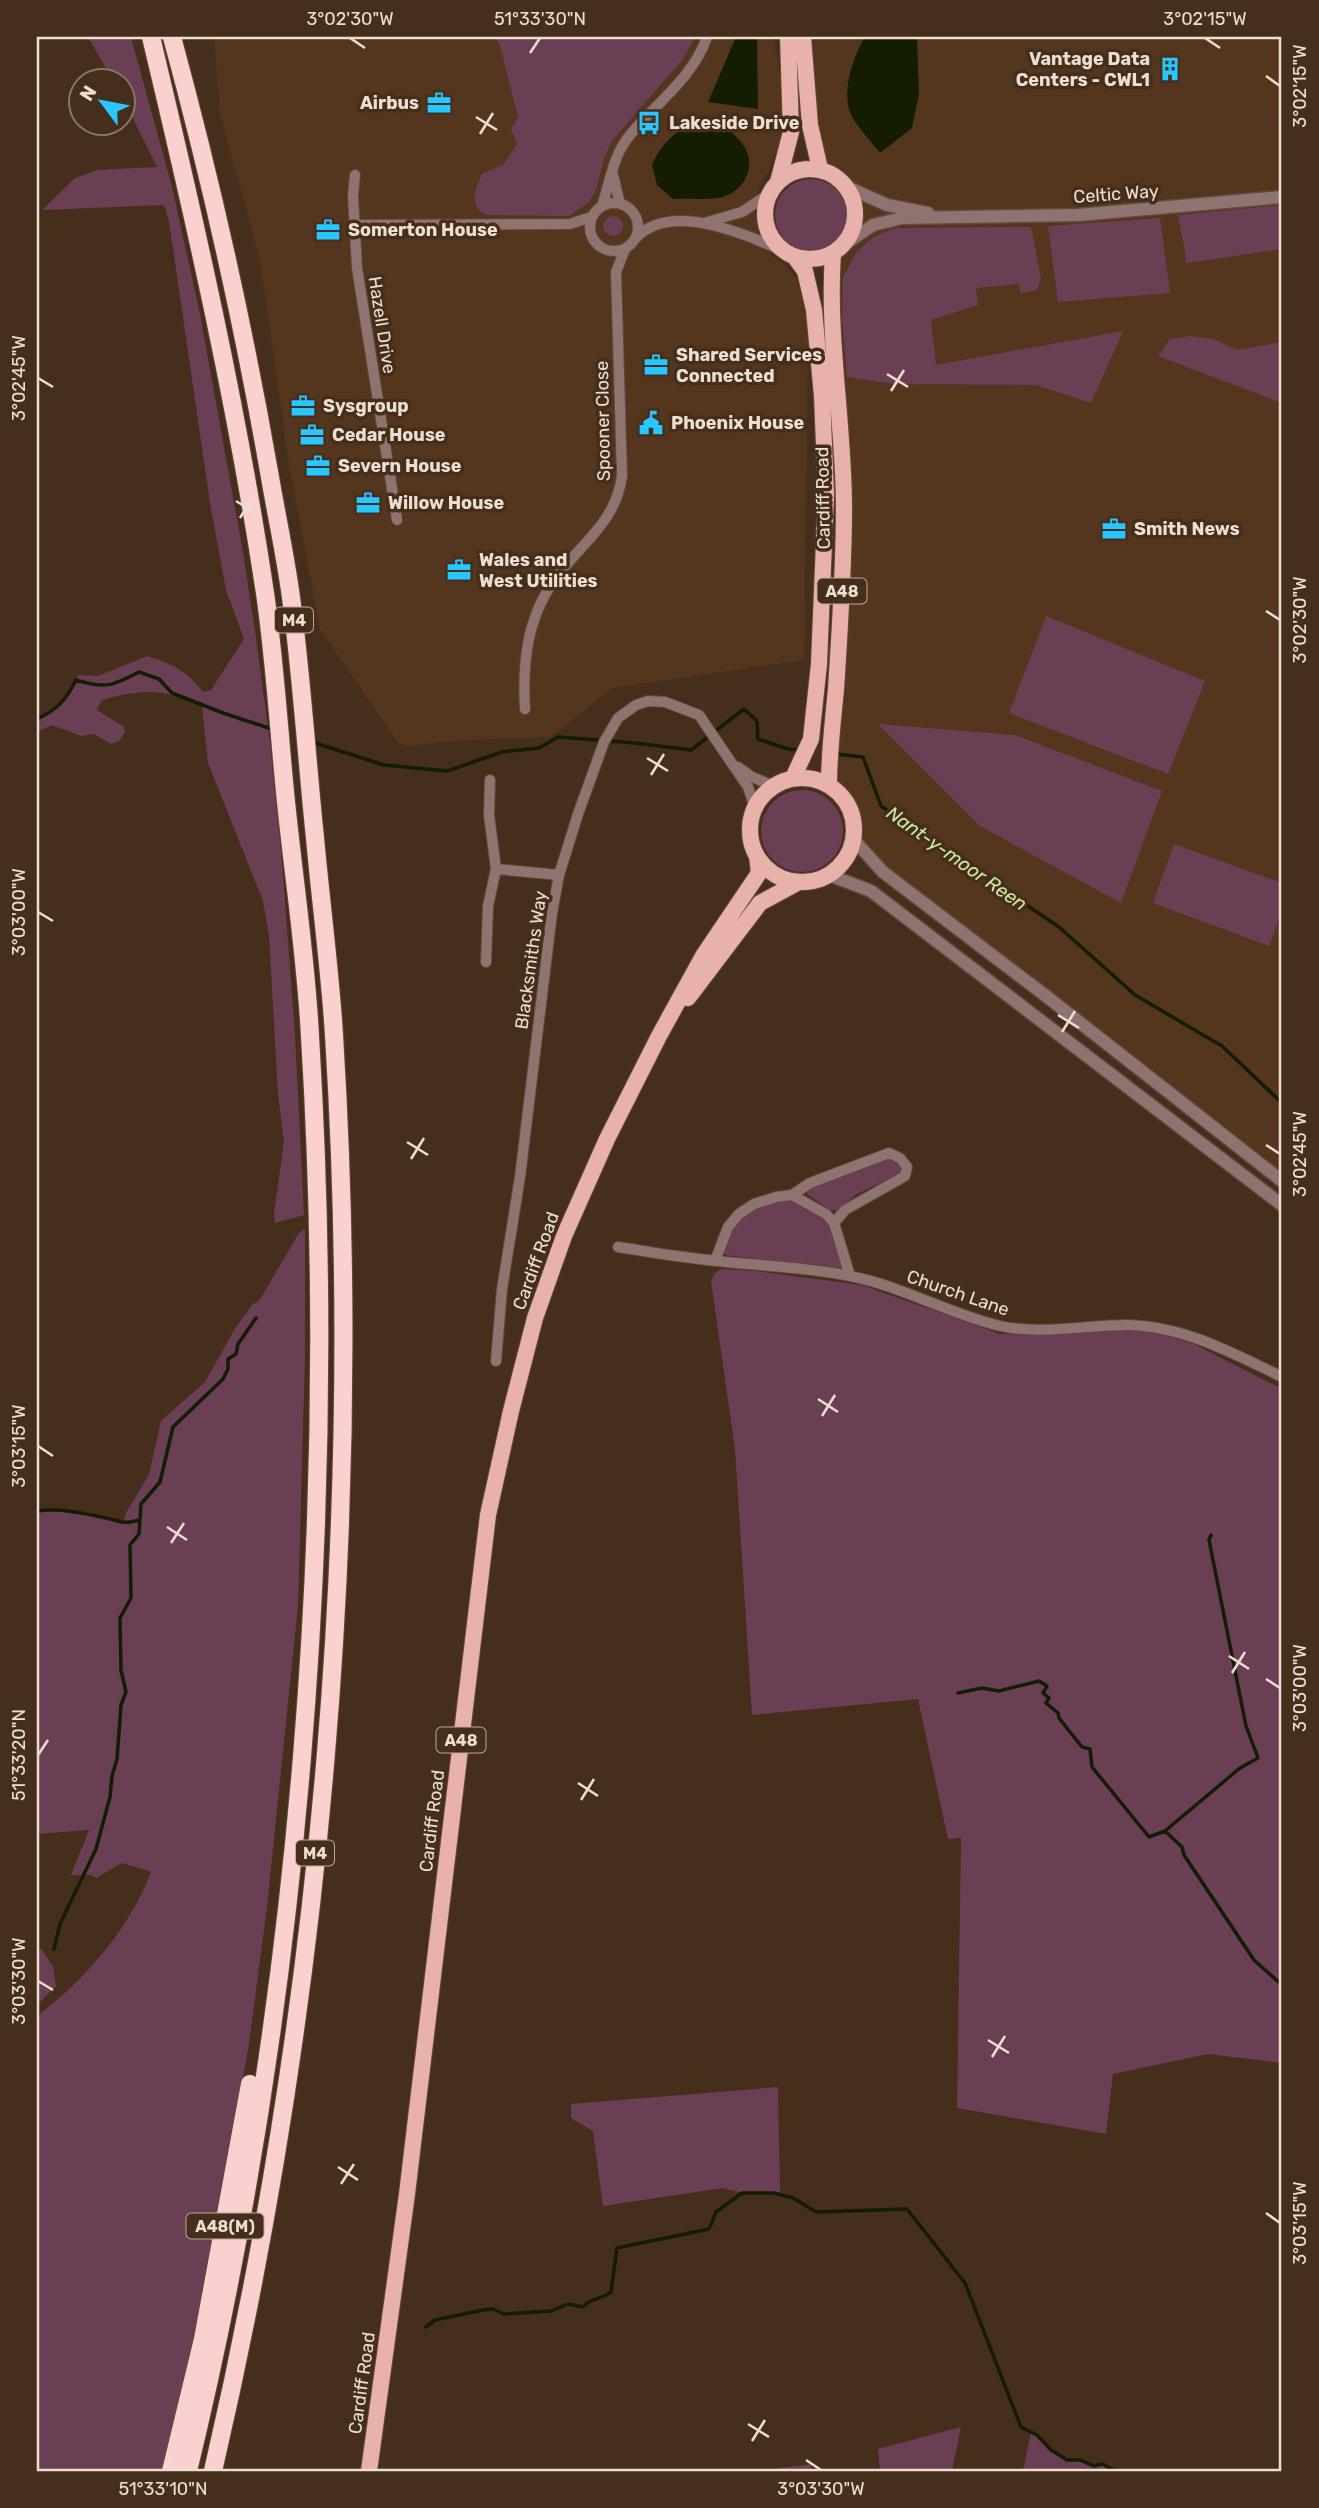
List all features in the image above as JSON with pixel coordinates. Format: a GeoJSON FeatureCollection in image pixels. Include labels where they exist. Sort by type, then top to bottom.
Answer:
{"type":"FeatureCollection","features":[{"type":"Feature","properties":{"kind":"highway","name":"M4"},"geometry":{"type":"LineString","coordinates":[[143,37],[166,101]]}},
{"type":"Feature","properties":{"kind":"highway","name":"M4"},"geometry":{"type":"LineString","coordinates":[[151,37],[218,331],[246,474],[266,600],[310,1032],[318,1226],[318,1427],[312,1591],[300,1763],[277,1981],[239,2226],[211,2371],[188,2471]]}},
{"type":"Feature","properties":{"kind":"highway","name":"M4"},"geometry":{"type":"LineString","coordinates":[[172,37],[201,144]]}},
{"type":"Feature","properties":{"kind":"highway","name":"M4"},"geometry":{"type":"LineString","coordinates":[[179,37],[254,383],[292,601],[334,1032],[341,1221],[343,1406],[340,1507],[332,1661],[316,1844],[300,1994],[278,2138],[251,2294],[213,2471]]}},
{"type":"Feature","properties":{"kind":"highway","name":"A48(M)"},"geometry":{"type":"LineString","coordinates":[[171,2471],[203,2339],[251,2083],[277,1981]]}},
{"type":"Feature","properties":{"kind":"main road","name":"Cardiff Road"},"geometry":{"type":"LineString","coordinates":[[788,37],[791,132],[766,205],[765,221],[772,237],[806,271],[814,310],[822,396],[826,494],[820,664],[811,739],[793,778]]}},
{"type":"Feature","properties":{"kind":"main road"},"geometry":{"type":"LineString","coordinates":[[803,37],[808,114],[820,169]]}},
{"type":"Feature","properties":{"kind":"main road"},"geometry":{"type":"LineString","coordinates":[[774,188],[790,173],[804,169],[820,169],[833,174],[847,187]]}},
{"type":"Feature","properties":{"kind":"main road","name":"Cardiff Road"},"geometry":{"type":"LineString","coordinates":[[829,784],[828,748],[835,701],[842,607],[844,506],[831,289],[838,249],[854,225],[856,208],[847,187]]}},
{"type":"Feature","properties":{"kind":"main road"},"geometry":{"type":"LineString","coordinates":[[790,254],[811,259],[838,249]]}},
{"type":"Feature","properties":{"kind":"main road"},"geometry":{"type":"LineString","coordinates":[[793,778],[811,778],[829,784],[843,796],[852,812],[854,840],[845,860],[829,875],[815,881],[799,882],[768,869],[757,856],[751,833],[755,808],[763,796],[774,786],[793,778]]}},
{"type":"Feature","properties":{"kind":"main road","name":"Cardiff Road"},"geometry":{"type":"LineString","coordinates":[[369,2471],[407,2194],[488,1515],[511,1411],[551,1268],[607,1139],[703,956],[759,873],[757,856]]}},
{"type":"Feature","properties":{"kind":"main road","name":"Cardiff Road"},"geometry":{"type":"LineString","coordinates":[[659,1036],[760,903],[799,882]]}},
{"type":"Feature","properties":{"kind":"street"},"geometry":{"type":"LineString","coordinates":[[594,241],[589,225],[602,206],[620,149],[629,135],[679,84],[697,58],[707,37]]}},
{"type":"Feature","properties":{"kind":"street"},"geometry":{"type":"LineString","coordinates":[[612,171],[620,204]]}},
{"type":"Feature","properties":{"kind":"street","name":"Hazell Drive"},"geometry":{"type":"LineString","coordinates":[[355,175],[357,268],[397,520]]}},
{"type":"Feature","properties":{"kind":"street","name":"Celtic Way"},"geometry":{"type":"LineString","coordinates":[[847,187],[887,205],[953,216]]}},
{"type":"Feature","properties":{"kind":"street"},"geometry":{"type":"LineString","coordinates":[[704,223],[742,212],[774,188]]}},
{"type":"Feature","properties":{"kind":"street","name":"Celtic Way"},"geometry":{"type":"LineString","coordinates":[[838,249],[873,225],[902,218],[1078,215],[1282,197]]}},
{"type":"Feature","properties":{"kind":"street"},"geometry":{"type":"LineString","coordinates":[[602,206],[611,203],[627,206],[636,216],[658,223],[704,223],[749,236],[790,254]]}},
{"type":"Feature","properties":{"kind":"street"},"geometry":{"type":"LineString","coordinates":[[635,239],[638,232],[636,216]]}},
{"type":"Feature","properties":{"kind":"street"},"geometry":{"type":"LineString","coordinates":[[354,225],[570,224],[592,217]]}},
{"type":"Feature","properties":{"kind":"street"},"geometry":{"type":"LineString","coordinates":[[570,224],[582,229],[606,250],[616,251],[625,249],[645,229],[658,223]]}},
{"type":"Feature","properties":{"kind":"street","name":"Spooner Close"},"geometry":{"type":"LineString","coordinates":[[616,272],[625,249]]}},
{"type":"Feature","properties":{"kind":"street","name":"Spooner Close"},"geometry":{"type":"LineString","coordinates":[[525,709],[524,660],[537,613],[561,572],[608,517],[619,496],[622,476],[616,272],[606,250]]}},
{"type":"Feature","properties":{"kind":"street","name":"Blacksmiths Way"},"geometry":{"type":"LineString","coordinates":[[496,1361],[502,1290],[519,1189],[535,1046],[559,876],[599,757],[618,718],[636,705],[648,701],[665,702],[699,715],[748,787],[755,808]]}},
{"type":"Feature","properties":{"kind":"street","name":"Blacksmiths Way"},"geometry":{"type":"LineString","coordinates":[[732,763],[752,777],[774,786]]}},
{"type":"Feature","properties":{"kind":"street"},"geometry":{"type":"LineString","coordinates":[[486,962],[488,906],[496,869],[489,816],[490,780]]}},
{"type":"Feature","properties":{"kind":"street"},"geometry":{"type":"LineString","coordinates":[[854,840],[883,872],[1282,1181]]}},
{"type":"Feature","properties":{"kind":"street"},"geometry":{"type":"LineString","coordinates":[[496,869],[559,876]]}},
{"type":"Feature","properties":{"kind":"street"},"geometry":{"type":"LineString","coordinates":[[829,875],[871,891],[1282,1205]]}},
{"type":"Feature","properties":{"kind":"street"},"geometry":{"type":"LineString","coordinates":[[715,1261],[729,1227],[739,1214],[754,1204],[792,1195],[810,1183],[889,1153],[900,1158],[907,1167],[905,1176],[845,1210],[834,1223]]}},
{"type":"Feature","properties":{"kind":"street"},"geometry":{"type":"LineString","coordinates":[[792,1195],[826,1214],[834,1223],[850,1276]]}},
{"type":"Feature","properties":{"kind":"street","name":"Church Lane"},"geometry":{"type":"LineString","coordinates":[[618,1247],[850,1276],[903,1291],[1001,1326],[1023,1329],[1128,1325],[1164,1328],[1206,1341],[1282,1377]]}},
{"type":"Feature","properties":{"kind":"shaded area"},"geometry":{"type":"Polygon","coordinates":[[[88,37],[131,37],[172,187],[200,314],[256,638],[282,862],[295,1035],[304,1215],[275,1223],[284,1142],[278,1094],[269,935],[263,901],[208,763],[202,706],[175,696],[152,692],[102,700],[97,710],[124,727],[125,732],[119,741],[111,744],[94,734],[81,736],[52,725],[37,732],[37,719],[63,702],[79,675],[98,676],[147,656],[179,669],[203,692],[211,690],[244,639],[226,590],[210,503],[169,221],[164,205],[42,210],[75,178],[97,170],[157,167],[136,125],[136,66],[105,66],[88,37]]]}},
{"type":"Feature","properties":{"kind":"shaded area"},"geometry":{"type":"Polygon","coordinates":[[[214,37],[773,37],[782,83],[784,132],[768,172],[759,185],[755,211],[762,248],[785,265],[798,281],[808,326],[804,660],[612,688],[551,737],[452,741],[410,746],[399,744],[320,629],[289,465],[260,260],[220,114],[214,37]]]}},
{"type":"Feature","properties":{"kind":"shaded area"},"geometry":{"type":"Polygon","coordinates":[[[495,37],[695,37],[683,59],[612,141],[604,158],[597,188],[589,202],[569,216],[487,215],[477,208],[475,192],[482,174],[504,164],[517,144],[511,129],[518,117],[500,46],[495,37]]]}},
{"type":"Feature","properties":{"kind":"shaded area"},"geometry":{"type":"Polygon","coordinates":[[[736,37],[757,37],[758,109],[708,102],[736,37]]]}},
{"type":"Feature","properties":{"kind":"shaded area"},"geometry":{"type":"Polygon","coordinates":[[[803,37],[1282,37],[1282,1181],[935,913],[854,840],[852,812],[843,796],[829,784],[842,607],[833,253],[850,237],[856,208],[847,187],[833,174],[820,169],[803,37]]]}},
{"type":"Feature","properties":{"kind":"shaded area"},"geometry":{"type":"Polygon","coordinates":[[[865,37],[917,37],[919,93],[912,128],[880,153],[855,122],[848,103],[850,73],[865,37]]]}},
{"type":"Feature","properties":{"kind":"shaded area"},"geometry":{"type":"Polygon","coordinates":[[[687,126],[695,131],[728,129],[743,144],[749,158],[749,166],[744,182],[732,193],[712,199],[673,199],[657,185],[652,165],[658,153],[666,142],[687,126]]]}},
{"type":"Feature","properties":{"kind":"shaded area"},"geometry":{"type":"Polygon","coordinates":[[[811,179],[831,185],[841,195],[847,215],[841,235],[831,245],[811,251],[791,245],[781,235],[775,215],[781,195],[791,185],[811,179]]]}},
{"type":"Feature","properties":{"kind":"shaded area"},"geometry":{"type":"Polygon","coordinates":[[[1282,205],[1282,249],[1187,263],[1178,215],[1282,205]]]}},
{"type":"Feature","properties":{"kind":"shaded area"},"geometry":{"type":"Polygon","coordinates":[[[613,216],[620,219],[623,226],[620,233],[613,236],[606,233],[603,226],[606,219],[613,216]]]}},
{"type":"Feature","properties":{"kind":"shaded area"},"geometry":{"type":"Polygon","coordinates":[[[1160,218],[1170,293],[1058,302],[1048,226],[1160,218]]]}},
{"type":"Feature","properties":{"kind":"shaded area"},"geometry":{"type":"Polygon","coordinates":[[[1031,227],[1041,278],[1037,290],[1020,293],[1019,284],[976,288],[978,305],[931,320],[936,365],[1123,331],[1091,403],[1036,385],[893,384],[847,377],[842,316],[843,278],[856,253],[873,237],[896,228],[1031,227]]]}},
{"type":"Feature","properties":{"kind":"shaded area"},"geometry":{"type":"Polygon","coordinates":[[[1190,336],[1212,339],[1238,350],[1282,342],[1282,403],[1158,356],[1170,339],[1190,336]]]}},
{"type":"Feature","properties":{"kind":"shaded area"},"geometry":{"type":"Polygon","coordinates":[[[1046,616],[1205,681],[1168,774],[1009,713],[1046,616]]]}},
{"type":"Feature","properties":{"kind":"shaded area"},"geometry":{"type":"Polygon","coordinates":[[[878,724],[1015,735],[1162,791],[1121,903],[980,826],[878,724]]]}},
{"type":"Feature","properties":{"kind":"shaded area"},"geometry":{"type":"Polygon","coordinates":[[[802,790],[818,793],[831,802],[840,815],[843,831],[840,847],[831,860],[818,869],[802,872],[786,869],[773,860],[764,847],[761,831],[764,815],[773,802],[786,793],[802,790]]]}},
{"type":"Feature","properties":{"kind":"shaded area"},"geometry":{"type":"Polygon","coordinates":[[[1174,844],[1282,883],[1282,911],[1269,946],[1153,903],[1174,844]]]}},
{"type":"Feature","properties":{"kind":"shaded area"},"geometry":{"type":"Polygon","coordinates":[[[888,1156],[897,1158],[902,1167],[901,1173],[855,1195],[838,1211],[830,1210],[807,1194],[810,1187],[888,1156]]]}},
{"type":"Feature","properties":{"kind":"shaded area"},"geometry":{"type":"Polygon","coordinates":[[[786,1198],[812,1209],[828,1223],[837,1242],[844,1269],[725,1255],[723,1252],[739,1221],[753,1210],[786,1198]]]}},
{"type":"Feature","properties":{"kind":"shaded area"},"geometry":{"type":"Polygon","coordinates":[[[305,1229],[305,1356],[298,1606],[267,1907],[249,2044],[211,2260],[162,2471],[37,2471],[37,2016],[72,1986],[104,1952],[131,1913],[151,1872],[122,1863],[96,1878],[91,1875],[71,1875],[89,1830],[37,1834],[37,1511],[81,1513],[124,1524],[125,1515],[149,1474],[161,1421],[205,1382],[236,1327],[253,1304],[259,1301],[299,1233],[305,1229]]]}},
{"type":"Feature","properties":{"kind":"shaded area"},"geometry":{"type":"Polygon","coordinates":[[[721,1269],[862,1285],[1000,1334],[1132,1329],[1155,1332],[1194,1344],[1282,1389],[1282,2063],[1208,2054],[1113,2074],[1106,2134],[957,2108],[961,1838],[948,1839],[918,1699],[752,1715],[735,1449],[711,1281],[721,1269]]]}},
{"type":"Feature","properties":{"kind":"shaded area"},"geometry":{"type":"Polygon","coordinates":[[[42,1949],[53,1967],[56,1986],[37,2005],[37,1950],[42,1949]]]}},
{"type":"Feature","properties":{"kind":"shaded area"},"geometry":{"type":"Polygon","coordinates":[[[778,2087],[780,2196],[774,2193],[742,2193],[723,2188],[603,2206],[593,2131],[571,2118],[571,2104],[778,2087]]]}},
{"type":"Feature","properties":{"kind":"shaded area"},"geometry":{"type":"Polygon","coordinates":[[[961,2427],[952,2471],[880,2471],[878,2449],[961,2427]]]}},
{"type":"Feature","properties":{"kind":"shaded area"},"geometry":{"type":"Polygon","coordinates":[[[1031,2432],[1062,2458],[1093,2465],[1102,2464],[1107,2467],[1106,2471],[1023,2471],[1031,2432]]]}},
{"type":"Feature","properties":{"kind":"shaded area"},"geometry":{"type":"Polygon","coordinates":[[[811,2464],[811,2471],[756,2471],[804,2465],[811,2464]]]}},
{"type":"Feature","properties":{"kind":"waterway"},"geometry":{"type":"LineString","coordinates":[[37,719],[60,704],[76,680],[94,685],[109,685],[139,672],[159,679],[172,693],[275,730]]}},
{"type":"Feature","properties":{"kind":"waterway"},"geometry":{"type":"LineString","coordinates":[[312,742],[384,765],[447,771],[502,752],[539,748],[558,737],[691,750],[744,709],[757,721],[758,739],[799,750]]}},
{"type":"Feature","properties":{"kind":"waterway","name":"Nant-y-moor Reen"},"geometry":{"type":"LineString","coordinates":[[835,754],[863,757],[881,806],[1059,927],[1135,995],[1222,1046],[1282,1103]]}},
{"type":"Feature","properties":{"kind":"waterway","name":"Nant-y-moor Reen"},"geometry":{"type":"LineString","coordinates":[[54,1949],[60,1924],[96,1849],[110,1797],[117,1759],[121,1705],[126,1692],[121,1670],[120,1618],[131,1598],[130,1545],[139,1534],[141,1504],[160,1482],[173,1427],[223,1379],[228,1369],[228,1359],[236,1354],[238,1344],[256,1318]]}},
{"type":"Feature","properties":{"kind":"waterway"},"geometry":{"type":"LineString","coordinates":[[37,1511],[89,1514],[125,1522],[139,1520]]}},
{"type":"Feature","properties":{"kind":"waterway"},"geometry":{"type":"LineString","coordinates":[[1165,1831],[1240,1768],[1258,1758],[1246,1726],[1209,1540],[1211,1535]]}},
{"type":"Feature","properties":{"kind":"waterway"},"geometry":{"type":"LineString","coordinates":[[958,1693],[982,1688],[999,1691],[1039,1681],[1047,1686],[1043,1693],[1049,1698],[1046,1703],[1058,1713],[1082,1747],[1090,1749],[1092,1767],[1149,1837],[1165,1831],[1182,1847],[1184,1855],[1254,1960],[1282,1985]]}},
{"type":"Feature","properties":{"kind":"waterway"},"geometry":{"type":"LineString","coordinates":[[426,2327],[435,2320],[483,2310],[493,2309],[504,2314],[551,2311],[568,2304],[583,2307],[611,2292],[617,2248],[709,2229],[716,2212],[742,2193],[774,2193],[793,2198],[816,2212],[907,2209],[965,2283],[1021,2427],[1037,2435],[1051,2450],[1067,2460],[1080,2460],[1094,2466],[1102,2464],[1116,2471]]}},
{"type":"Feature","properties":{"kind":"place","name":"Vantage Data Centers - CWL1"},"geometry":{"type":"Point","coordinates":[1170,69]}},
{"type":"Feature","properties":{"kind":"place","name":"Airbus"},"geometry":{"type":"Point","coordinates":[439,103]}},
{"type":"Feature","properties":{"kind":"place","name":"Lakeside Drive"},"geometry":{"type":"Point","coordinates":[649,123]}},
{"type":"Feature","properties":{"kind":"place","name":"Somerton House"},"geometry":{"type":"Point","coordinates":[328,230]}},
{"type":"Feature","properties":{"kind":"place","name":"Shared Services Connected"},"geometry":{"type":"Point","coordinates":[656,365]}},
{"type":"Feature","properties":{"kind":"place","name":"Sysgroup"},"geometry":{"type":"Point","coordinates":[303,406]}},
{"type":"Feature","properties":{"kind":"place","name":"Phoenix House"},"geometry":{"type":"Point","coordinates":[651,423]}},
{"type":"Feature","properties":{"kind":"place","name":"Cedar House"},"geometry":{"type":"Point","coordinates":[312,435]}},
{"type":"Feature","properties":{"kind":"place","name":"Severn House"},"geometry":{"type":"Point","coordinates":[318,466]}},
{"type":"Feature","properties":{"kind":"place","name":"Willow House"},"geometry":{"type":"Point","coordinates":[368,503]}},
{"type":"Feature","properties":{"kind":"place","name":"Smith News"},"geometry":{"type":"Point","coordinates":[1114,529]}},
{"type":"Feature","properties":{"kind":"place","name":"Wales and West Utilities"},"geometry":{"type":"Point","coordinates":[459,570]}}]}
